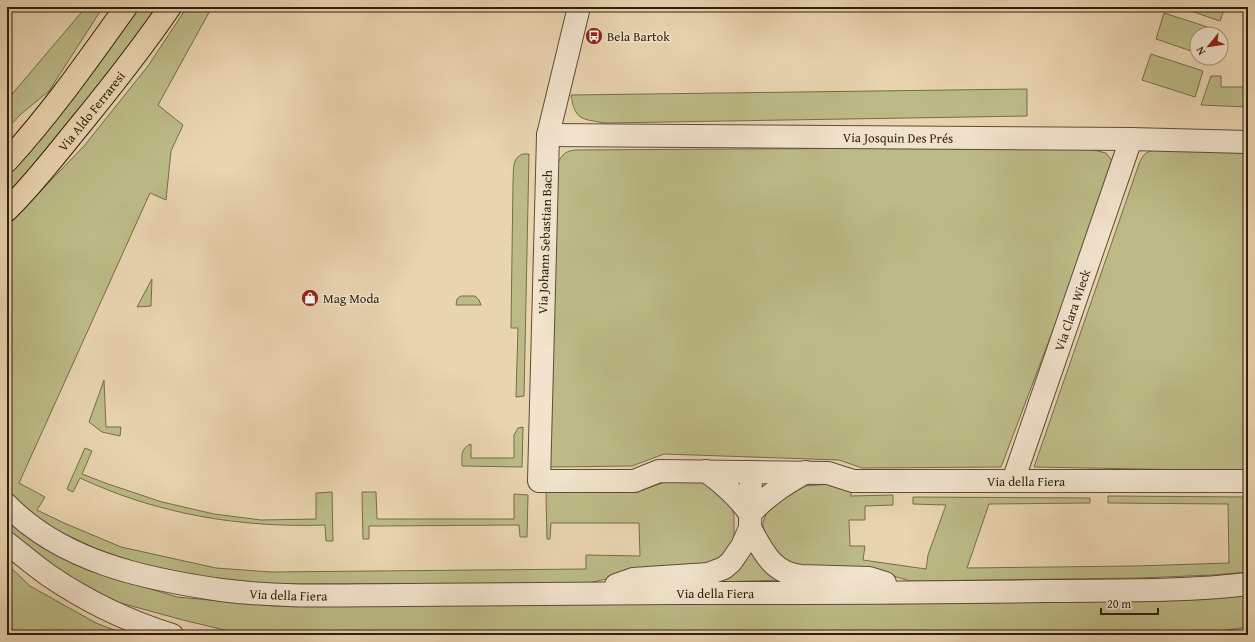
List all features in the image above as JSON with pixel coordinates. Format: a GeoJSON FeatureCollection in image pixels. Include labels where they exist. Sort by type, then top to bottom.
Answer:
{"type":"FeatureCollection","features":[{"type":"Feature","properties":{"kind":"main road"},"geometry":{"type":"LineString","coordinates":[[7,161],[28,139],[66,90],[126,7]]}},
{"type":"Feature","properties":{"kind":"main road","name":"Via Aldo Ferraresi"},"geometry":{"type":"LineString","coordinates":[[7,210],[48,165],[106,92],[170,7]]}},
{"type":"Feature","properties":{"kind":"street","name":"Via Johann Sebastian Bach"},"geometry":{"type":"LineString","coordinates":[[539,481],[548,135],[579,7]]}},
{"type":"Feature","properties":{"kind":"street","name":"Via Josquin Des Prés"},"geometry":{"type":"LineString","coordinates":[[548,135],[1131,139],[1248,142]]}},
{"type":"Feature","properties":{"kind":"street","name":"Via Clara Wieck"},"geometry":{"type":"LineString","coordinates":[[1013,481],[1131,139]]}},
{"type":"Feature","properties":{"kind":"street","name":"Via della Fiera"},"geometry":{"type":"LineString","coordinates":[[539,481],[634,481],[659,471],[828,472],[853,481],[1248,481]]}},
{"type":"Feature","properties":{"kind":"street","name":"Via della Fiera"},"geometry":{"type":"LineString","coordinates":[[706,471],[726,486],[738,498],[770,560],[776,567],[785,572],[797,575],[869,578],[913,592]]}},
{"type":"Feature","properties":{"kind":"street","name":"Via della Fiera"},"geometry":{"type":"LineString","coordinates":[[750,521],[751,472]]}},
{"type":"Feature","properties":{"kind":"street","name":"Via della Fiera"},"geometry":{"type":"LineString","coordinates":[[590,594],[633,579],[708,574],[717,572],[724,568],[734,558],[742,546],[750,521],[764,499],[806,472]]}},
{"type":"Feature","properties":{"kind":"street","name":"Via della Fiera"},"geometry":{"type":"LineString","coordinates":[[7,505],[24,522],[53,542],[88,558],[134,573],[159,579],[223,590],[277,594],[913,592],[1188,589],[1248,584]]}},
{"type":"Feature","properties":{"kind":"street"},"geometry":{"type":"LineString","coordinates":[[7,543],[47,574],[90,601],[132,621],[172,635]]}},
{"type":"Feature","properties":{"kind":"shaded area"},"geometry":{"type":"Polygon","coordinates":[[[86,7],[103,7],[49,91],[21,114],[7,129],[7,100],[86,7]]]}},
{"type":"Feature","properties":{"kind":"shaded area"},"geometry":{"type":"Polygon","coordinates":[[[137,7],[159,7],[104,82],[7,196],[7,176],[82,84],[137,7]]]}},
{"type":"Feature","properties":{"kind":"shaded area"},"geometry":{"type":"Polygon","coordinates":[[[187,7],[212,7],[158,105],[183,125],[171,151],[166,200],[150,193],[19,483],[45,497],[37,510],[121,547],[216,568],[271,572],[586,569],[586,555],[640,556],[639,523],[551,523],[550,539],[547,539],[546,492],[637,492],[668,481],[698,482],[707,483],[714,487],[732,508],[734,516],[734,539],[718,564],[625,575],[588,583],[268,584],[215,579],[141,564],[97,549],[50,527],[21,504],[7,488],[7,226],[84,146],[148,66],[187,7]]]}},
{"type":"Feature","properties":{"kind":"shaded area"},"geometry":{"type":"Polygon","coordinates":[[[1179,7],[1225,7],[1220,21],[1179,7]]]}},
{"type":"Feature","properties":{"kind":"shaded area"},"geometry":{"type":"Polygon","coordinates":[[[1164,13],[1205,26],[1189,26],[1189,50],[1156,39],[1164,13]]]}},
{"type":"Feature","properties":{"kind":"shaded area"},"geometry":{"type":"Polygon","coordinates":[[[1151,54],[1203,71],[1195,97],[1142,80],[1151,54]]]}},
{"type":"Feature","properties":{"kind":"shaded area"},"geometry":{"type":"Polygon","coordinates":[[[1211,76],[1221,76],[1221,87],[1248,87],[1248,107],[1201,105],[1211,76]]]}},
{"type":"Feature","properties":{"kind":"shaded area"},"geometry":{"type":"Polygon","coordinates":[[[1027,89],[1027,116],[605,123],[580,117],[577,114],[571,95],[1027,89]]]}},
{"type":"Feature","properties":{"kind":"shaded area"},"geometry":{"type":"Polygon","coordinates":[[[1081,147],[1106,153],[1113,162],[1112,175],[1001,467],[862,468],[839,460],[664,454],[632,466],[550,467],[558,163],[561,157],[567,152],[575,150],[1081,147]]]}},
{"type":"Feature","properties":{"kind":"shaded area"},"geometry":{"type":"Polygon","coordinates":[[[1154,150],[1248,152],[1248,471],[1034,467],[1139,164],[1144,155],[1154,150]]]}},
{"type":"Feature","properties":{"kind":"shaded area"},"geometry":{"type":"Polygon","coordinates":[[[529,154],[524,396],[516,397],[518,328],[511,328],[513,170],[515,162],[519,156],[529,154]]]}},
{"type":"Feature","properties":{"kind":"shaded area"},"geometry":{"type":"Polygon","coordinates":[[[152,279],[151,306],[137,307],[152,279]]]}},
{"type":"Feature","properties":{"kind":"shaded area"},"geometry":{"type":"Polygon","coordinates":[[[461,296],[475,296],[481,305],[456,305],[457,299],[461,296]]]}},
{"type":"Feature","properties":{"kind":"shaded area"},"geometry":{"type":"Polygon","coordinates":[[[104,380],[106,427],[121,427],[120,436],[102,432],[89,422],[104,380]]]}},
{"type":"Feature","properties":{"kind":"shaded area"},"geometry":{"type":"Polygon","coordinates":[[[523,427],[522,467],[462,466],[463,450],[471,444],[471,458],[514,458],[514,435],[518,428],[523,427]]]}},
{"type":"Feature","properties":{"kind":"shaded area"},"geometry":{"type":"Polygon","coordinates":[[[85,448],[92,451],[82,474],[162,502],[214,514],[261,520],[316,519],[316,493],[332,492],[333,541],[326,541],[325,525],[262,524],[200,516],[139,501],[80,478],[73,492],[67,489],[85,448]]]}},
{"type":"Feature","properties":{"kind":"shaded area"},"geometry":{"type":"Polygon","coordinates":[[[832,484],[851,492],[851,496],[893,495],[893,505],[865,506],[865,520],[849,520],[850,546],[865,546],[863,560],[926,569],[928,555],[946,505],[913,504],[913,497],[1090,498],[1090,503],[989,504],[967,568],[1136,566],[1229,563],[1228,504],[1108,503],[1108,496],[1248,497],[1248,572],[1139,578],[910,581],[890,575],[790,567],[764,536],[763,523],[770,505],[804,486],[832,484]]]}},
{"type":"Feature","properties":{"kind":"shaded area"},"geometry":{"type":"Polygon","coordinates":[[[362,492],[376,492],[377,519],[514,519],[514,494],[528,495],[527,537],[520,537],[519,525],[369,526],[369,539],[363,539],[362,492]]]}},
{"type":"Feature","properties":{"kind":"shaded area"},"geometry":{"type":"Polygon","coordinates":[[[7,519],[43,548],[98,573],[177,597],[274,606],[385,604],[512,605],[672,601],[844,600],[890,604],[1204,596],[1248,590],[1248,627],[1208,633],[1103,635],[245,635],[117,602],[62,573],[25,546],[7,530],[7,519]]]}},
{"type":"Feature","properties":{"kind":"shaded area"},"geometry":{"type":"Polygon","coordinates":[[[750,538],[784,580],[717,582],[750,538]]]}},
{"type":"Feature","properties":{"kind":"shaded area"},"geometry":{"type":"Polygon","coordinates":[[[7,564],[30,586],[96,623],[127,635],[7,635],[7,564]]]}},
{"type":"Feature","properties":{"kind":"place","name":"Bela Bartok"},"geometry":{"type":"Point","coordinates":[594,36]}},
{"type":"Feature","properties":{"kind":"place","name":"Mag Moda"},"geometry":{"type":"Point","coordinates":[310,298]}}]}
